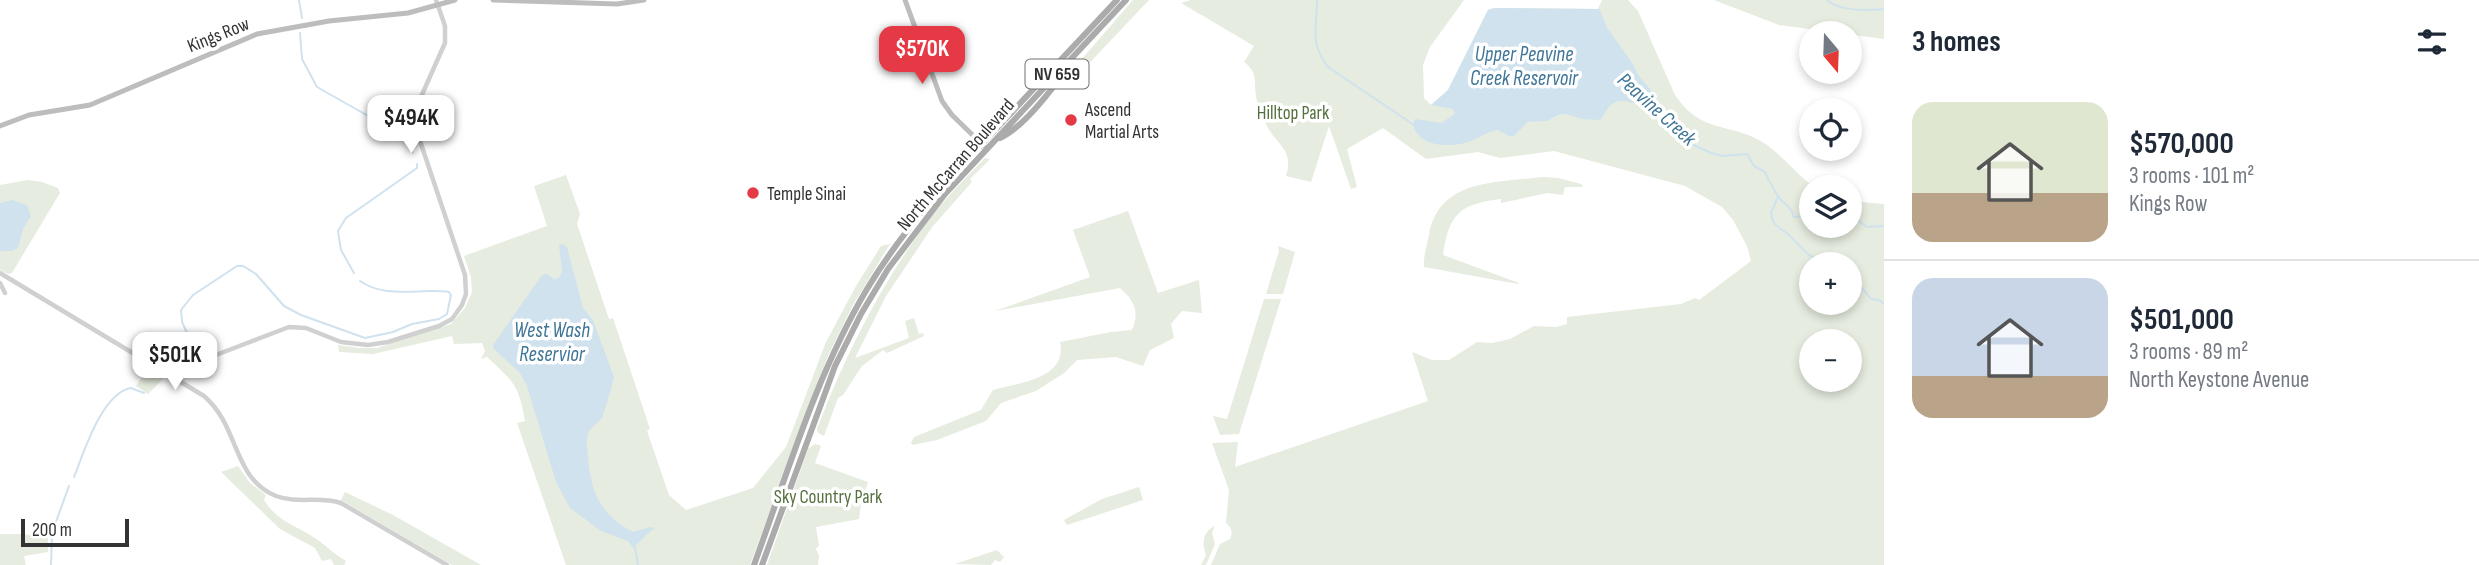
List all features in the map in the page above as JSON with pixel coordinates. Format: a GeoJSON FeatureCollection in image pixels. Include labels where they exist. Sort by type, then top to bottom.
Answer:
{"type":"FeatureCollection","features":[{"type":"Feature","properties":{"kind":"main road","name":"Kings Row"},"geometry":{"type":"LineString","coordinates":[[0,126],[29,115],[90,105],[257,34],[329,21],[408,13],[437,2],[455,0]]}},
{"type":"Feature","properties":{"kind":"main road"},"geometry":{"type":"LineString","coordinates":[[493,0],[617,5],[644,0]]}},
{"type":"Feature","properties":{"kind":"main road"},"geometry":{"type":"LineString","coordinates":[[905,0],[942,101],[948,111],[985,146]]}},
{"type":"Feature","properties":{"kind":"main road","name":"North McCarran Boulevard"},"geometry":{"type":"LineString","coordinates":[[754,565],[826,370],[841,336],[874,284],[926,216],[985,146],[1117,0]]}},
{"type":"Feature","properties":{"kind":"main road","name":"North McCarran Boulevard"},"geometry":{"type":"LineString","coordinates":[[985,146],[1011,132],[1053,88],[1077,52],[1126,0]]}},
{"type":"Feature","properties":{"kind":"main road","name":"North McCarran Boulevard"},"geometry":{"type":"LineString","coordinates":[[762,565],[829,382],[874,284]]}},
{"type":"Feature","properties":{"kind":"street"},"geometry":{"type":"LineString","coordinates":[[174,377],[204,360],[289,327],[306,328],[345,343],[374,345],[444,324],[459,310],[466,294],[466,275],[412,117],[445,43],[445,28],[437,2]]}},
{"type":"Feature","properties":{"kind":"street"},"geometry":{"type":"LineString","coordinates":[[0,273],[204,396],[228,425],[247,473],[266,491],[289,499],[325,499],[341,503],[447,565]]}},
{"type":"Feature","properties":{"kind":"street"},"geometry":{"type":"LineString","coordinates":[[0,283],[5,293]]}},
{"type":"Feature","properties":{"kind":"green space"},"geometry":{"type":"Polygon","coordinates":[[[1133,0],[1149,0],[1079,74],[1074,68],[1133,0]]]}},
{"type":"Feature","properties":{"kind":"green space","name":"Hilltop Park"},"geometry":{"type":"Polygon","coordinates":[[[1191,0],[1464,0],[1430,47],[1423,65],[1424,98],[1431,105],[1448,90],[1488,10],[1598,9],[1602,0],[1628,0],[1638,11],[1675,95],[1685,108],[1706,122],[1752,136],[1777,153],[1800,175],[1799,238],[1862,238],[1862,202],[1884,204],[1884,565],[1211,565],[1220,544],[1230,539],[1232,532],[1226,523],[1229,490],[1212,443],[1238,442],[1235,467],[1428,401],[1412,352],[1432,360],[1449,360],[1477,342],[1492,343],[1510,339],[1534,326],[1556,327],[1567,324],[1567,317],[1681,304],[1695,298],[1699,300],[1751,261],[1747,246],[1733,220],[1722,207],[1685,186],[1554,151],[1500,158],[1478,152],[1426,159],[1383,128],[1347,149],[1357,187],[1351,189],[1329,126],[1311,182],[1286,176],[1286,152],[1265,122],[1257,99],[1253,73],[1244,62],[1254,46],[1181,3],[1191,0]]]}},
{"type":"Feature","properties":{"kind":"green space"},"geometry":{"type":"Polygon","coordinates":[[[1714,0],[1884,0],[1884,39],[1862,36],[1862,21],[1799,21],[1799,28],[1779,25],[1714,0]]]}},
{"type":"Feature","properties":{"kind":"green space"},"geometry":{"type":"Polygon","coordinates":[[[985,158],[990,159],[970,179],[972,182],[933,226],[886,296],[855,358],[909,338],[905,321],[914,318],[919,334],[923,333],[924,336],[887,353],[883,350],[862,366],[843,395],[838,398],[824,436],[818,433],[817,429],[828,401],[852,348],[894,271],[934,214],[985,158]]]}},
{"type":"Feature","properties":{"kind":"green space"},"geometry":{"type":"Polygon","coordinates":[[[566,175],[580,214],[577,224],[609,319],[613,318],[669,495],[686,510],[753,488],[786,447],[826,342],[881,246],[890,244],[853,305],[828,356],[750,565],[566,565],[517,423],[525,421],[517,391],[509,378],[487,357],[481,359],[485,351],[482,343],[454,344],[452,336],[373,354],[339,352],[338,345],[377,348],[451,324],[465,308],[472,292],[471,277],[464,256],[547,226],[534,186],[566,175]]]}},
{"type":"Feature","properties":{"kind":"green space"},"geometry":{"type":"Polygon","coordinates":[[[1558,178],[1581,184],[1583,187],[1565,187],[1563,195],[1548,193],[1501,203],[1501,199],[1475,204],[1459,213],[1453,220],[1446,241],[1443,255],[1518,284],[1424,267],[1425,251],[1435,216],[1445,203],[1458,193],[1490,183],[1558,178]]]}},
{"type":"Feature","properties":{"kind":"green space"},"geometry":{"type":"Polygon","coordinates":[[[27,180],[58,188],[60,193],[12,273],[8,274],[0,270],[0,185],[27,180]]]}},
{"type":"Feature","properties":{"kind":"green space"},"geometry":{"type":"Polygon","coordinates":[[[1128,211],[1158,293],[1199,280],[1202,313],[1182,311],[1171,324],[1174,338],[1150,350],[1143,366],[1116,357],[1077,360],[1064,373],[1036,391],[1001,403],[986,421],[937,440],[913,445],[911,443],[914,437],[981,410],[993,390],[1049,372],[1060,354],[1060,342],[1132,330],[1134,307],[1120,288],[995,311],[1090,277],[1073,230],[1128,211]]]}},
{"type":"Feature","properties":{"kind":"green space"},"geometry":{"type":"Polygon","coordinates":[[[1278,246],[1295,252],[1283,294],[1266,294],[1279,251],[1278,246]]]}},
{"type":"Feature","properties":{"kind":"green space"},"geometry":{"type":"Polygon","coordinates":[[[1264,299],[1281,299],[1239,434],[1220,435],[1213,416],[1227,419],[1264,299]]]}},
{"type":"Feature","properties":{"kind":"green space"},"geometry":{"type":"Polygon","coordinates":[[[149,367],[164,378],[148,394],[136,386],[149,367]]]}},
{"type":"Feature","properties":{"kind":"green space","name":"Sky Country Park"},"geometry":{"type":"Polygon","coordinates":[[[815,444],[821,446],[815,463],[868,482],[859,519],[816,527],[818,565],[767,565],[808,449],[815,444]]]}},
{"type":"Feature","properties":{"kind":"green space"},"geometry":{"type":"Polygon","coordinates":[[[238,466],[250,483],[266,495],[264,500],[277,515],[316,538],[346,561],[344,565],[334,565],[331,559],[322,561],[315,548],[280,529],[221,472],[238,466]]]}},
{"type":"Feature","properties":{"kind":"green space"},"geometry":{"type":"Polygon","coordinates":[[[1139,487],[1143,500],[1067,525],[1064,520],[1102,499],[1139,487]]]}},
{"type":"Feature","properties":{"kind":"green space"},"geometry":{"type":"Polygon","coordinates":[[[345,492],[393,515],[481,565],[452,565],[341,500],[345,492]]]}},
{"type":"Feature","properties":{"kind":"green space"},"geometry":{"type":"Polygon","coordinates":[[[1215,526],[1212,533],[1215,544],[1206,565],[1201,565],[1206,555],[1205,535],[1215,526]]]}},
{"type":"Feature","properties":{"kind":"green space"},"geometry":{"type":"Polygon","coordinates":[[[0,534],[48,537],[48,552],[24,556],[26,565],[0,565],[0,534]]]}},
{"type":"Feature","properties":{"kind":"green space"},"geometry":{"type":"Polygon","coordinates":[[[997,550],[1004,557],[1000,562],[995,560],[991,565],[955,564],[997,550]]]}},
{"type":"Feature","properties":{"kind":"water","name":"Upper Peavine Creek Reservoir"},"geometry":{"type":"Polygon","coordinates":[[[1599,9],[1608,29],[1639,76],[1656,96],[1659,110],[1656,113],[1634,103],[1621,101],[1611,105],[1600,120],[1558,115],[1547,121],[1528,122],[1514,136],[1498,130],[1455,145],[1437,144],[1421,138],[1413,124],[1415,119],[1441,123],[1455,114],[1453,109],[1431,105],[1448,90],[1488,10],[1599,9]]]}},
{"type":"Feature","properties":{"kind":"water"},"geometry":{"type":"Polygon","coordinates":[[[12,200],[27,205],[31,216],[23,229],[18,248],[0,251],[0,203],[12,200]]]}},
{"type":"Feature","properties":{"kind":"water","name":"West Wash Reservior"},"geometry":{"type":"Polygon","coordinates":[[[559,245],[567,247],[583,308],[593,320],[614,377],[602,418],[590,429],[587,437],[589,469],[595,491],[605,510],[621,525],[633,532],[654,528],[633,548],[628,541],[601,531],[570,508],[556,482],[527,386],[520,373],[493,345],[542,275],[559,278],[562,272],[559,245]]]}},
{"type":"Feature","properties":{"kind":"waterway"},"geometry":{"type":"LineString","coordinates":[[299,0],[302,18]]}},
{"type":"Feature","properties":{"kind":"waterway","name":"Peavine Creek"},"geometry":{"type":"LineString","coordinates":[[1317,0],[1316,42],[1328,67],[1414,125]]}},
{"type":"Feature","properties":{"kind":"waterway"},"geometry":{"type":"LineString","coordinates":[[1827,0],[1846,8],[1884,9]]}},
{"type":"Feature","properties":{"kind":"waterway"},"geometry":{"type":"LineString","coordinates":[[300,33],[302,59],[317,87],[377,121],[403,123],[413,153]]}},
{"type":"Feature","properties":{"kind":"waterway","name":"Peavine Creek"},"geometry":{"type":"LineString","coordinates":[[1656,111],[1669,120],[1674,120],[1679,133],[1687,142],[1723,156],[1747,154],[1754,166],[1765,172],[1778,197],[1794,217],[1799,217]]}},
{"type":"Feature","properties":{"kind":"waterway"},"geometry":{"type":"LineString","coordinates":[[354,273],[341,250],[338,231],[346,218],[417,168],[417,164]]}},
{"type":"Feature","properties":{"kind":"waterway"},"geometry":{"type":"LineString","coordinates":[[1778,197],[1771,213],[1774,223],[1806,252]]}},
{"type":"Feature","properties":{"kind":"waterway","name":"Peavine Creek"},"geometry":{"type":"LineString","coordinates":[[1862,223],[1867,227],[1884,226]]}},
{"type":"Feature","properties":{"kind":"waterway"},"geometry":{"type":"LineString","coordinates":[[189,353],[189,337],[182,322],[181,310],[193,295],[237,266],[243,266],[256,274],[284,306],[301,315],[365,338],[439,319],[447,314],[451,295],[449,292],[380,290],[360,281]]}},
{"type":"Feature","properties":{"kind":"waterway"},"geometry":{"type":"LineString","coordinates":[[1862,289],[1871,299],[1884,304]]}},
{"type":"Feature","properties":{"kind":"waterway"},"geometry":{"type":"LineString","coordinates":[[74,477],[95,425],[111,400],[131,388],[144,393]]}},
{"type":"Feature","properties":{"kind":"waterway"},"geometry":{"type":"LineString","coordinates":[[53,530],[69,486]]}},
{"type":"Feature","properties":{"kind":"waterway"},"geometry":{"type":"LineString","coordinates":[[51,565],[52,534]]}},
{"type":"Feature","properties":{"kind":"waterway"},"geometry":{"type":"LineString","coordinates":[[635,547],[638,565]]}},
{"type":"Feature","properties":{"kind":"place","name":"Ascend Martial Arts"},"geometry":{"type":"Point","coordinates":[1071,120]}},
{"type":"Feature","properties":{"kind":"place","name":"Temple Sinai"},"geometry":{"type":"Point","coordinates":[753,193]}}]}
